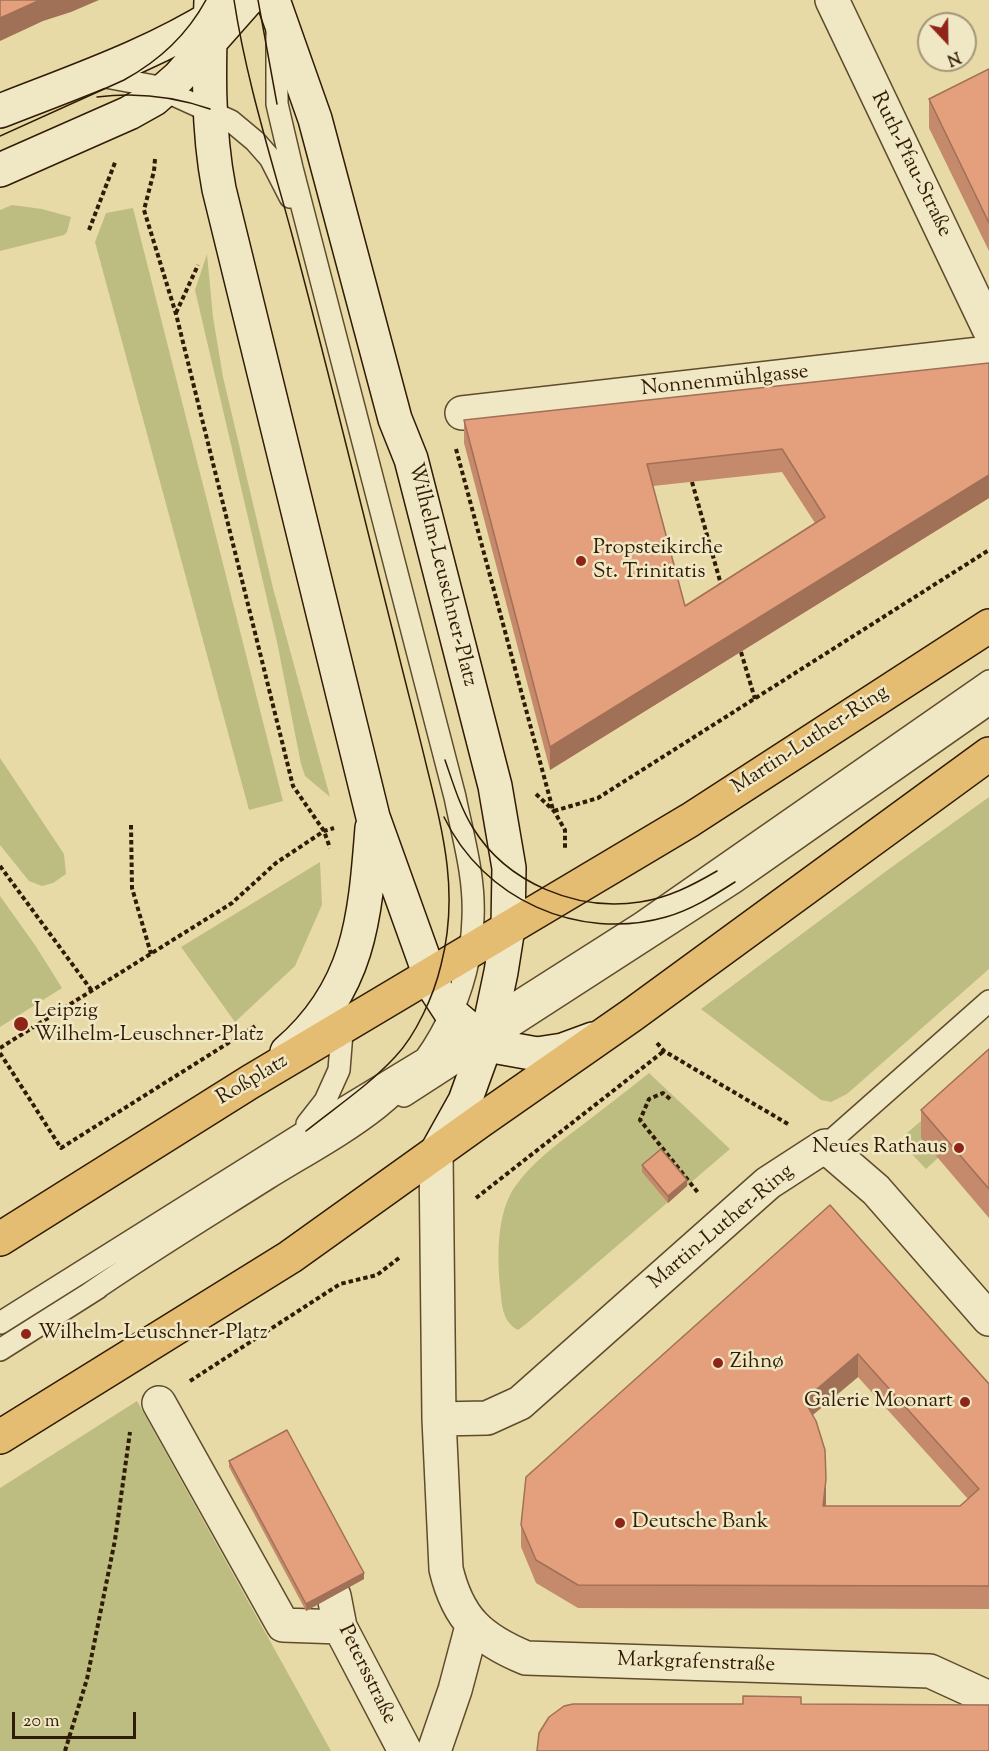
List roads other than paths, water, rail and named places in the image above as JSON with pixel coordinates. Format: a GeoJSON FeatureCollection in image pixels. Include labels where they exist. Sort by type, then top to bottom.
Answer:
{"type":"FeatureCollection","features":[{"type":"Feature","properties":{"kind":"main road","name":"Martin-Luther-Ring"},"geometry":{"type":"LineString","coordinates":[[508,928],[690,820],[989,626]]}},
{"type":"Feature","properties":{"kind":"main road"},"geometry":{"type":"LineString","coordinates":[[0,1437],[290,1257],[632,1015],[989,754]]}},
{"type":"Feature","properties":{"kind":"main road","name":"Roßplatz"},"geometry":{"type":"LineString","coordinates":[[0,1239],[250,1082],[508,928]]}},
{"type":"Feature","properties":{"kind":"street"},"geometry":{"type":"LineString","coordinates":[[0,111],[161,45],[210,20],[239,0]]}},
{"type":"Feature","properties":{"kind":"street","name":"Ruth-Pfau-Straße"},"geometry":{"type":"LineString","coordinates":[[832,0],[989,329]]}},
{"type":"Feature","properties":{"kind":"street"},"geometry":{"type":"LineString","coordinates":[[0,170],[151,101],[166,90],[210,20],[265,3]]}},
{"type":"Feature","properties":{"kind":"street","name":"Wilhelm-Leuschner-Platz"},"geometry":{"type":"LineString","coordinates":[[265,3],[315,119],[395,420],[411,459],[495,786],[509,868],[508,928],[475,1026],[465,1101],[436,1153]]}},
{"type":"Feature","properties":{"kind":"street"},"geometry":{"type":"LineString","coordinates":[[210,20],[210,110],[214,161],[223,202],[373,817],[435,987],[475,1026],[525,1053],[551,1052],[588,1041],[632,1015]]}},
{"type":"Feature","properties":{"kind":"street","name":"Nonnenmühlgasse"},"geometry":{"type":"LineString","coordinates":[[462,413],[989,353]]}},
{"type":"Feature","properties":{"kind":"street"},"geometry":{"type":"LineString","coordinates":[[250,1082],[304,1038],[333,1001],[347,973],[358,938],[367,884],[373,817]]}},
{"type":"Feature","properties":{"kind":"street"},"geometry":{"type":"LineString","coordinates":[[825,1146],[876,1190],[989,1319]]}},
{"type":"Feature","properties":{"kind":"street","name":"Martin-Luther-Ring"},"geometry":{"type":"LineString","coordinates":[[439,1419],[487,1418],[520,1403],[768,1184],[825,1146]]}},
{"type":"Feature","properties":{"kind":"street"},"geometry":{"type":"LineString","coordinates":[[434,1751],[455,1690],[472,1626],[451,1591],[446,1569],[439,1419],[436,1153]]}},
{"type":"Feature","properties":{"kind":"street","name":"Petersstraße"},"geometry":{"type":"LineString","coordinates":[[159,1403],[283,1625],[337,1612],[405,1751]]}},
{"type":"Feature","properties":{"kind":"street","name":"Markgrafenstraße"},"geometry":{"type":"LineString","coordinates":[[472,1626],[500,1647],[526,1658],[930,1671],[989,1698]]}},
{"type":"Feature","properties":{"kind":"lane"},"geometry":{"type":"LineString","coordinates":[[265,3],[278,104],[292,168],[455,797],[471,881],[473,919],[465,976],[475,1026]]}},
{"type":"Feature","properties":{"kind":"lane"},"geometry":{"type":"LineString","coordinates":[[91,74],[166,90],[231,121],[255,141],[270,158],[303,222],[316,261]]}},
{"type":"Feature","properties":{"kind":"lane"},"geometry":{"type":"LineString","coordinates":[[0,1323],[297,1136],[428,1057],[669,903],[989,681]]}},
{"type":"Feature","properties":{"kind":"lane"},"geometry":{"type":"LineString","coordinates":[[87,1295],[475,1026],[735,882],[989,704]]}},
{"type":"Feature","properties":{"kind":"lane"},"geometry":{"type":"LineString","coordinates":[[297,1136],[325,1101],[339,1070],[347,973]]}},
{"type":"Feature","properties":{"kind":"lane","name":"Martin-Luther-Ring"},"geometry":{"type":"LineString","coordinates":[[825,1146],[989,1001]]}},
{"type":"Feature","properties":{"kind":"lane"},"geometry":{"type":"LineString","coordinates":[[0,1350],[357,1123],[389,1098],[428,1057]]}},
{"type":"Feature","properties":{"kind":"tram line"},"geometry":{"type":"LineString","coordinates":[[0,136],[137,73],[181,36],[206,0]]}},
{"type":"Feature","properties":{"kind":"tram line"},"geometry":{"type":"LineString","coordinates":[[234,0],[252,88],[318,334],[433,793],[444,842],[449,890],[449,914],[441,965],[429,1001],[410,1038],[385,1067],[306,1131]]}},
{"type":"Feature","properties":{"kind":"tram line"},"geometry":{"type":"LineString","coordinates":[[258,0],[277,104]]}},
{"type":"Feature","properties":{"kind":"tram line"},"geometry":{"type":"LineString","coordinates":[[97,97],[154,96],[210,109]]}},
{"type":"Feature","properties":{"kind":"tram line"},"geometry":{"type":"LineString","coordinates":[[445,760],[464,812],[487,847],[524,878],[546,889],[592,902],[616,904],[640,902],[680,890],[717,871]]}},
{"type":"Feature","properties":{"kind":"tram line"},"geometry":{"type":"LineString","coordinates":[[444,817],[461,846],[483,871],[508,891],[537,907],[567,918],[600,923],[633,923],[666,917],[693,907],[735,882]]}},
{"type":"Feature","properties":{"kind":"place","name":"Propsteikirche St. Trinitatis"},"geometry":{"type":"Point","coordinates":[581,561]}},
{"type":"Feature","properties":{"kind":"place","name":"Leipzig Wilhelm-Leuschner-Platz"},"geometry":{"type":"Point","coordinates":[21,1024]}},
{"type":"Feature","properties":{"kind":"place","name":"Neues Rathaus"},"geometry":{"type":"Point","coordinates":[959,1148]}},
{"type":"Feature","properties":{"kind":"place","name":"Wilhelm-Leuschner-Platz"},"geometry":{"type":"Point","coordinates":[26,1334]}},
{"type":"Feature","properties":{"kind":"place","name":"Zihnø"},"geometry":{"type":"Point","coordinates":[718,1363]}},
{"type":"Feature","properties":{"kind":"place","name":"Galerie Moonart"},"geometry":{"type":"Point","coordinates":[965,1402]}},
{"type":"Feature","properties":{"kind":"place","name":"Deutsche Bank"},"geometry":{"type":"Point","coordinates":[620,1523]}}]}
